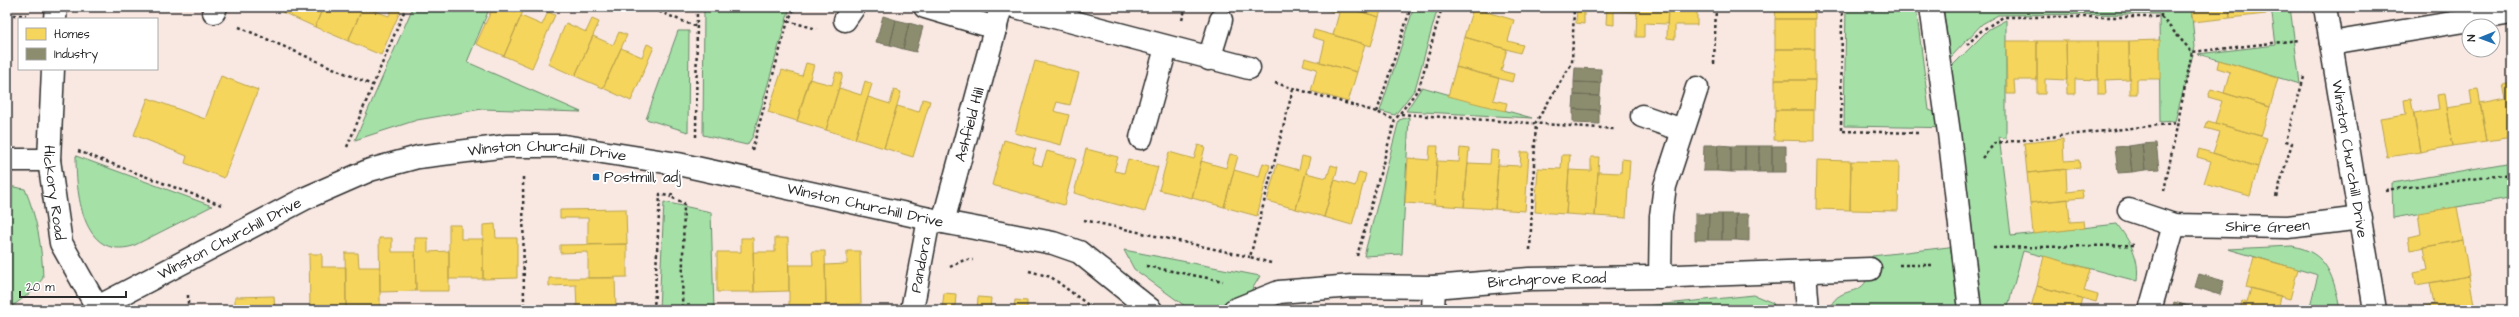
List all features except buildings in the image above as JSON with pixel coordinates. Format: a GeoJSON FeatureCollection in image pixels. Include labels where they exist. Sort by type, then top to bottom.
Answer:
{"type":"FeatureCollection","features":[{"type":"Feature","properties":{"kind":"street"},"geometry":{"type":"LineString","coordinates":[[56,7],[56,18]]}},
{"type":"Feature","properties":{"kind":"street","name":"Ashfield Hill"},"geometry":{"type":"LineString","coordinates":[[925,7],[998,17],[936,221]]}},
{"type":"Feature","properties":{"kind":"street"},"geometry":{"type":"LineString","coordinates":[[1016,7],[1166,48],[1249,68]]}},
{"type":"Feature","properties":{"kind":"street"},"geometry":{"type":"LineString","coordinates":[[1931,7],[1949,134],[1970,310]]}},
{"type":"Feature","properties":{"kind":"street","name":"Winston Churchill Drive"},"geometry":{"type":"LineString","coordinates":[[2325,7],[2375,310]]}},
{"type":"Feature","properties":{"kind":"street"},"geometry":{"type":"LineString","coordinates":[[2332,43],[2512,13]]}},
{"type":"Feature","properties":{"kind":"street"},"geometry":{"type":"LineString","coordinates":[[1209,59],[1221,20]]}},
{"type":"Feature","properties":{"kind":"street"},"geometry":{"type":"LineString","coordinates":[[1141,138],[1166,48]]}},
{"type":"Feature","properties":{"kind":"street","name":"Hickory Road"},"geometry":{"type":"LineString","coordinates":[[53,70],[49,150],[62,243],[95,309]]}},
{"type":"Feature","properties":{"kind":"street"},"geometry":{"type":"LineString","coordinates":[[1660,277],[1661,216],[1665,186],[1682,130],[1697,88]]}},
{"type":"Feature","properties":{"kind":"street"},"geometry":{"type":"LineString","coordinates":[[1642,116],[1682,130]]}},
{"type":"Feature","properties":{"kind":"street","name":"Winston Churchill Drive"},"geometry":{"type":"LineString","coordinates":[[95,309],[306,198],[370,170],[418,157],[507,146],[564,146],[678,164],[936,221],[1053,242],[1078,252],[1152,310]]}},
{"type":"Feature","properties":{"kind":"street"},"geometry":{"type":"LineString","coordinates":[[7,160],[49,150]]}},
{"type":"Feature","properties":{"kind":"street","name":"Shire Green"},"geometry":{"type":"LineString","coordinates":[[2129,210],[2166,222],[2288,227],[2361,218]]}},
{"type":"Feature","properties":{"kind":"street","name":"Pandora"},"geometry":{"type":"LineString","coordinates":[[912,310],[919,269],[936,221]]}},
{"type":"Feature","properties":{"kind":"street"},"geometry":{"type":"LineString","coordinates":[[2150,310],[2166,222]]}},
{"type":"Feature","properties":{"kind":"street","name":"Birchgrove Road"},"geometry":{"type":"LineString","coordinates":[[1234,310],[1279,292],[1352,286],[1434,286],[1529,279],[1660,277],[1870,269]]}},
{"type":"Feature","properties":{"kind":"street"},"geometry":{"type":"LineString","coordinates":[[1805,272],[1808,310]]}},
{"type":"Feature","properties":{"kind":"street"},"geometry":{"type":"LineString","coordinates":[[1433,310],[1434,286]]}},
{"type":"Feature","properties":{"kind":"path"},"geometry":{"type":"LineString","coordinates":[[347,148],[372,85],[406,7]]}},
{"type":"Feature","properties":{"kind":"path"},"geometry":{"type":"LineString","coordinates":[[648,7],[697,27]]}},
{"type":"Feature","properties":{"kind":"path"},"geometry":{"type":"LineString","coordinates":[[671,197],[685,138],[696,140],[697,7]]}},
{"type":"Feature","properties":{"kind":"path"},"geometry":{"type":"LineString","coordinates":[[744,179],[788,21],[794,7]]}},
{"type":"Feature","properties":{"kind":"path"},"geometry":{"type":"LineString","coordinates":[[1378,112],[1411,7]]}},
{"type":"Feature","properties":{"kind":"path"},"geometry":{"type":"LineString","coordinates":[[1352,286],[1358,252],[1395,120],[1419,88],[1442,7]]}},
{"type":"Feature","properties":{"kind":"path"},"geometry":{"type":"LineString","coordinates":[[1529,279],[1536,122],[1572,63],[1574,7]]}},
{"type":"Feature","properties":{"kind":"path"},"geometry":{"type":"LineString","coordinates":[[1697,88],[1714,81],[1716,7]]}},
{"type":"Feature","properties":{"kind":"path"},"geometry":{"type":"LineString","coordinates":[[1842,7],[1841,131],[1949,134]]}},
{"type":"Feature","properties":{"kind":"path"},"geometry":{"type":"LineString","coordinates":[[2161,7],[2161,17],[2192,52]]}},
{"type":"Feature","properties":{"kind":"path"},"geometry":{"type":"LineString","coordinates":[[215,9],[232,24],[372,85]]}},
{"type":"Feature","properties":{"kind":"path"},"geometry":{"type":"LineString","coordinates":[[1941,72],[1981,31],[2003,17],[2161,17]]}},
{"type":"Feature","properties":{"kind":"path"},"geometry":{"type":"LineString","coordinates":[[2192,52],[2298,40]]}},
{"type":"Feature","properties":{"kind":"path"},"geometry":{"type":"LineString","coordinates":[[2166,222],[2178,123],[2192,52]]}},
{"type":"Feature","properties":{"kind":"path"},"geometry":{"type":"LineString","coordinates":[[1249,68],[1254,78],[1378,112],[1395,120]]}},
{"type":"Feature","properties":{"kind":"path"},"geometry":{"type":"LineString","coordinates":[[2274,203],[2292,143],[2286,141],[2304,77]]}},
{"type":"Feature","properties":{"kind":"path"},"geometry":{"type":"LineString","coordinates":[[1250,257],[1293,89]]}},
{"type":"Feature","properties":{"kind":"path"},"geometry":{"type":"LineString","coordinates":[[1400,114],[1536,122],[1633,130],[1642,116]]}},
{"type":"Feature","properties":{"kind":"path"},"geometry":{"type":"LineString","coordinates":[[1956,190],[1995,143],[2178,123]]}},
{"type":"Feature","properties":{"kind":"path"},"geometry":{"type":"LineString","coordinates":[[49,150],[224,206]]}},
{"type":"Feature","properties":{"kind":"path"},"geometry":{"type":"LineString","coordinates":[[2357,194],[2512,174]]}},
{"type":"Feature","properties":{"kind":"path"},"geometry":{"type":"LineString","coordinates":[[523,177],[524,310]]}},
{"type":"Feature","properties":{"kind":"path"},"geometry":{"type":"LineString","coordinates":[[654,310],[660,194],[684,203],[682,310]]}},
{"type":"Feature","properties":{"kind":"path"},"geometry":{"type":"LineString","coordinates":[[1870,269],[1964,257],[2136,246],[2130,233],[2120,227],[2129,210]]}},
{"type":"Feature","properties":{"kind":"path"},"geometry":{"type":"LineString","coordinates":[[1081,219],[1250,257],[1279,265]]}},
{"type":"Feature","properties":{"kind":"path"},"geometry":{"type":"LineString","coordinates":[[919,269],[940,272],[964,260],[979,260]]}},
{"type":"Feature","properties":{"kind":"path"},"geometry":{"type":"LineString","coordinates":[[1140,265],[1225,282]]}},
{"type":"Feature","properties":{"kind":"path"},"geometry":{"type":"LineString","coordinates":[[1024,269],[1051,277],[1095,310]]}},
{"type":"Feature","properties":{"kind":"path"},"geometry":{"type":"LineString","coordinates":[[188,295],[188,310]]}},
{"type":"Feature","properties":{"kind":"green space"},"geometry":{"type":"Polygon","coordinates":[[[413,7],[490,7],[467,62],[581,112],[482,109],[417,120],[355,140],[413,7]]]}},
{"type":"Feature","properties":{"kind":"green space"},"geometry":{"type":"Polygon","coordinates":[[[704,7],[790,7],[753,136],[747,145],[703,135],[704,7]]]}},
{"type":"Feature","properties":{"kind":"green space"},"geometry":{"type":"Polygon","coordinates":[[[1414,7],[1438,7],[1415,89],[1395,115],[1380,111],[1414,7]]]}},
{"type":"Feature","properties":{"kind":"green space"},"geometry":{"type":"Polygon","coordinates":[[[1846,7],[1916,7],[1929,110],[1958,121],[1951,67],[1989,29],[2006,20],[2006,139],[1999,136],[2011,236],[2117,224],[2133,250],[2137,264],[2137,281],[2023,251],[2007,310],[1829,310],[1837,297],[1863,286],[1868,275],[1872,256],[1974,244],[1959,128],[1844,126],[1846,7]]]}},
{"type":"Feature","properties":{"kind":"green space"},"geometry":{"type":"Polygon","coordinates":[[[1943,7],[2191,7],[2195,47],[2175,121],[2160,122],[2159,14],[1998,15],[1982,24],[1950,58],[1943,7]]]}},
{"type":"Feature","properties":{"kind":"green space"},"geometry":{"type":"Polygon","coordinates":[[[2271,7],[2290,7],[2300,84],[2198,54],[2276,45],[2271,7]]]}},
{"type":"Feature","properties":{"kind":"green space"},"geometry":{"type":"Polygon","coordinates":[[[678,31],[689,31],[688,132],[646,119],[678,31]]]}},
{"type":"Feature","properties":{"kind":"green space"},"geometry":{"type":"Polygon","coordinates":[[[1422,87],[1532,118],[1406,111],[1422,87]]]}},
{"type":"Feature","properties":{"kind":"green space"},"geometry":{"type":"Polygon","coordinates":[[[1409,117],[1402,254],[1364,256],[1399,120],[1409,117]]]}},
{"type":"Feature","properties":{"kind":"green space"},"geometry":{"type":"Polygon","coordinates":[[[76,156],[212,206],[133,246],[116,248],[102,243],[92,233],[85,219],[80,203],[76,156]]]}},
{"type":"Feature","properties":{"kind":"green space"},"geometry":{"type":"Polygon","coordinates":[[[2512,162],[2512,203],[2509,198],[2393,218],[2392,183],[2512,162]]]}},
{"type":"Feature","properties":{"kind":"green space"},"geometry":{"type":"Polygon","coordinates":[[[8,186],[25,189],[33,211],[38,232],[43,278],[33,291],[7,310],[8,186]]]}},
{"type":"Feature","properties":{"kind":"green space"},"geometry":{"type":"Polygon","coordinates":[[[664,202],[711,212],[714,310],[659,310],[664,202]]]}},
{"type":"Feature","properties":{"kind":"green space"},"geometry":{"type":"Polygon","coordinates":[[[2292,246],[2304,249],[2314,254],[2327,268],[2332,277],[2340,310],[2309,310],[2318,275],[2228,249],[2292,246]]]}},
{"type":"Feature","properties":{"kind":"green space"},"geometry":{"type":"Polygon","coordinates":[[[1124,250],[1260,276],[1251,291],[1237,301],[1220,307],[1189,309],[1134,269],[1124,250]]]}},
{"type":"Feature","properties":{"kind":"green space"},"geometry":{"type":"Polygon","coordinates":[[[1754,295],[1773,303],[1775,310],[1607,310],[1754,295]]]}},
{"type":"Feature","properties":{"kind":"place","name":"Postmill, adj"},"geometry":{"type":"Point","coordinates":[596,177]}}]}
